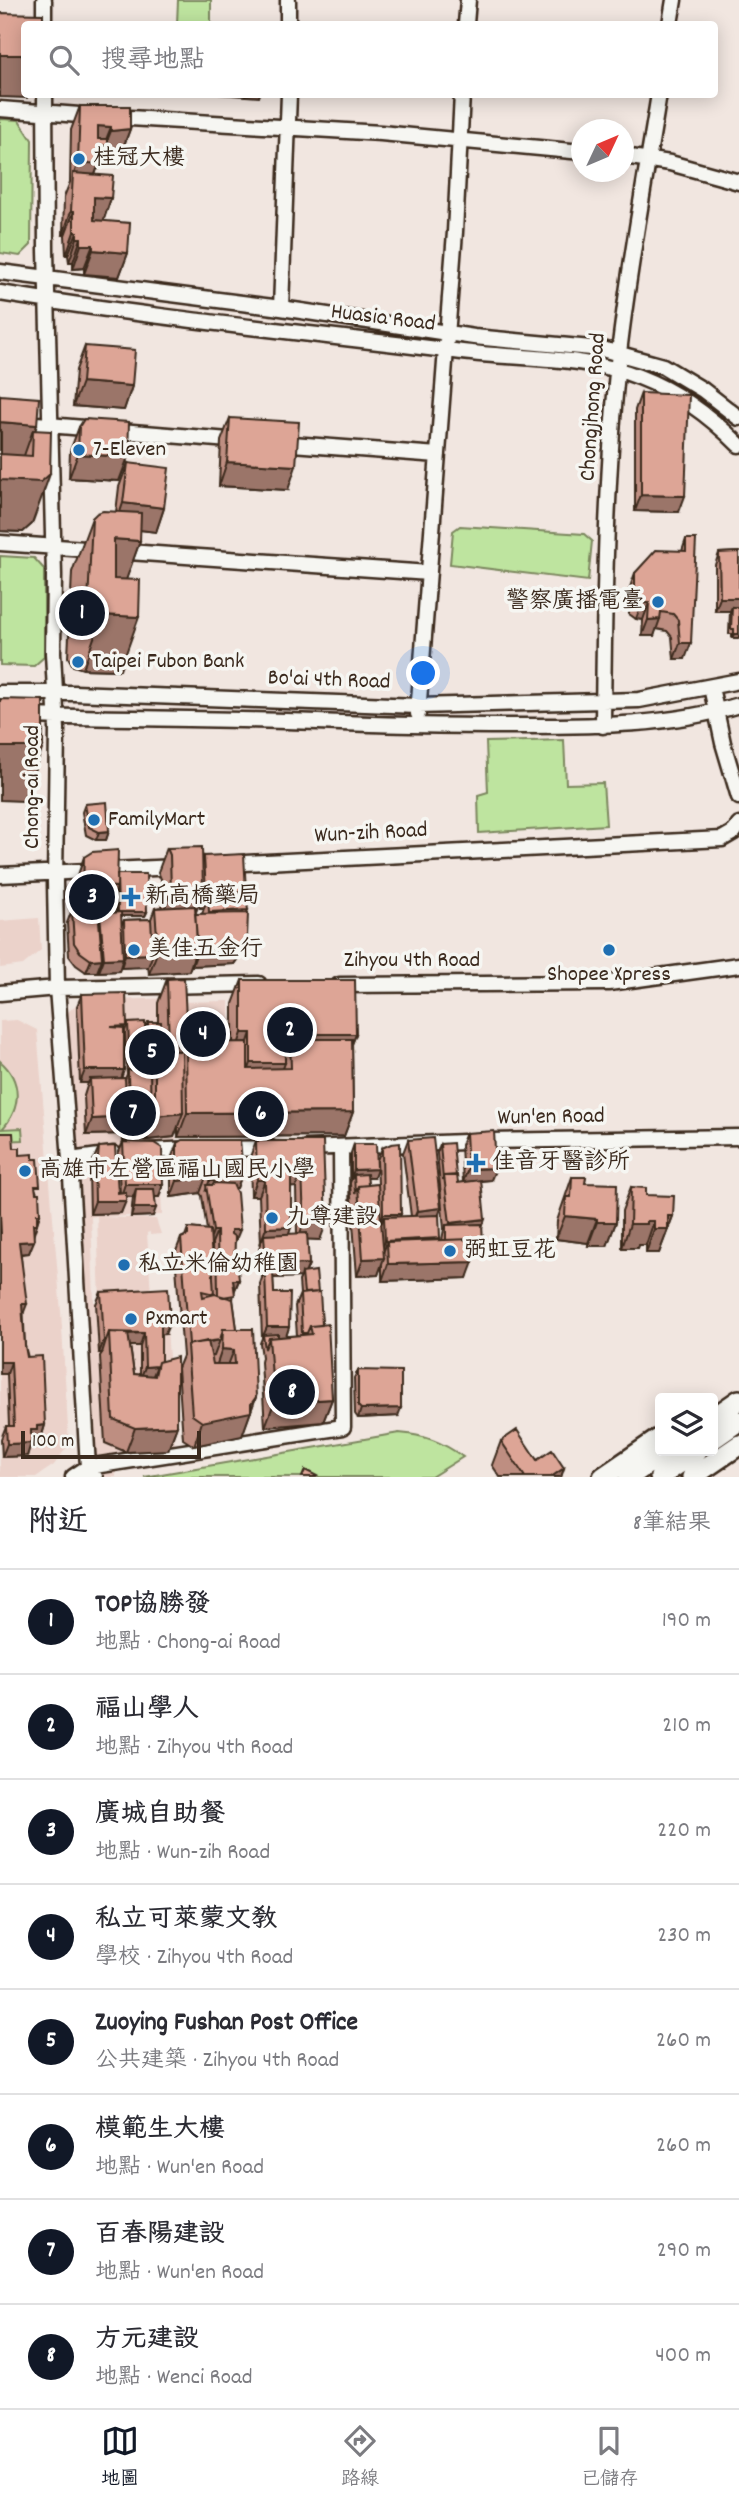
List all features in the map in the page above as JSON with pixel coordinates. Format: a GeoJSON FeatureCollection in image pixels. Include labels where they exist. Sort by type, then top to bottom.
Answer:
{"type":"FeatureCollection","features":[{"type":"Feature","properties":{"kind":"main road"},"geometry":{"type":"LineString","coordinates":[[718,1399],[739,1384]]}},
{"type":"Feature","properties":{"kind":"main road"},"geometry":{"type":"LineString","coordinates":[[718,1415],[739,1400]]}},
{"type":"Feature","properties":{"kind":"main road"},"geometry":{"type":"LineString","coordinates":[[718,1435],[739,1420]]}},
{"type":"Feature","properties":{"kind":"main road"},"geometry":{"type":"LineString","coordinates":[[603,1477],[655,1441]]}},
{"type":"Feature","properties":{"kind":"main road"},"geometry":{"type":"LineString","coordinates":[[692,1477],[739,1446]]}},
{"type":"Feature","properties":{"kind":"main road"},"geometry":{"type":"LineString","coordinates":[[629,1477],[670,1468],[689,1456]]}},
{"type":"Feature","properties":{"kind":"street"},"geometry":{"type":"LineString","coordinates":[[44,0],[44,21]]}},
{"type":"Feature","properties":{"kind":"street"},"geometry":{"type":"LineString","coordinates":[[288,0],[288,21]]}},
{"type":"Feature","properties":{"kind":"street"},"geometry":{"type":"LineString","coordinates":[[466,21],[468,0]]}},
{"type":"Feature","properties":{"kind":"street"},"geometry":{"type":"LineString","coordinates":[[670,21],[674,0]]}},
{"type":"Feature","properties":{"kind":"street","name":"Chong-ai Road"},"geometry":{"type":"LineString","coordinates":[[46,98],[46,250],[57,717],[57,988],[91,1472]]}},
{"type":"Feature","properties":{"kind":"street"},"geometry":{"type":"LineString","coordinates":[[281,308],[289,98]]}},
{"type":"Feature","properties":{"kind":"street"},"geometry":{"type":"LineString","coordinates":[[417,726],[448,333],[462,98]]}},
{"type":"Feature","properties":{"kind":"street","name":"Chongjhong Road"},"geometry":{"type":"LineString","coordinates":[[603,726],[609,516],[618,370],[647,159],[658,98]]}},
{"type":"Feature","properties":{"kind":"street"},"geometry":{"type":"LineString","coordinates":[[0,109],[460,140],[571,151]]}},
{"type":"Feature","properties":{"kind":"street"},"geometry":{"type":"LineString","coordinates":[[634,157],[739,183]]}},
{"type":"Feature","properties":{"kind":"street","name":"Huasia Road"},"geometry":{"type":"LineString","coordinates":[[0,272],[281,308],[448,333],[620,353],[663,366],[703,390],[739,418]]}},
{"type":"Feature","properties":{"kind":"street","name":"Huasia Road"},"geometry":{"type":"LineString","coordinates":[[0,293],[446,350],[590,364],[639,377],[686,399],[739,445]]}},
{"type":"Feature","properties":{"kind":"street"},"geometry":{"type":"LineString","coordinates":[[0,421],[438,455]]}},
{"type":"Feature","properties":{"kind":"street"},"geometry":{"type":"LineString","coordinates":[[0,544],[429,573]]}},
{"type":"Feature","properties":{"kind":"street","name":"Bo'ai 4th Road"},"geometry":{"type":"LineString","coordinates":[[0,693],[418,706],[639,700],[739,681]]}},
{"type":"Feature","properties":{"kind":"street"},"geometry":{"type":"LineString","coordinates":[[711,687],[739,797]]}},
{"type":"Feature","properties":{"kind":"street","name":"Bo'ai 4th Road"},"geometry":{"type":"LineString","coordinates":[[0,715],[237,719],[417,726],[603,726],[642,724],[716,712],[739,705]]}},
{"type":"Feature","properties":{"kind":"street","name":"Wun-zih Road"},"geometry":{"type":"LineString","coordinates":[[0,875],[722,839],[734,832],[739,825]]}},
{"type":"Feature","properties":{"kind":"street","name":"Zihyou 4th Road"},"geometry":{"type":"LineString","coordinates":[[318,985],[609,984],[739,965]]}},
{"type":"Feature","properties":{"kind":"street"},"geometry":{"type":"LineString","coordinates":[[0,993],[57,988],[279,984]]}},
{"type":"Feature","properties":{"kind":"street","name":"Wun'en Road"},"geometry":{"type":"LineString","coordinates":[[70,1160],[163,1149],[341,1148],[491,1141],[739,1137]]}},
{"type":"Feature","properties":{"kind":"street"},"geometry":{"type":"LineString","coordinates":[[73,1477],[343,1427],[341,1148]]}},
{"type":"Feature","properties":{"kind":"shaded area"},"geometry":{"type":"Polygon","coordinates":[[[39,918],[41,950],[23,965],[0,968],[0,921],[39,918]]]}},
{"type":"Feature","properties":{"kind":"shaded area"},"geometry":{"type":"Polygon","coordinates":[[[176,998],[177,1002],[229,1001],[231,1065],[177,1067],[176,1140],[159,1143],[162,1215],[101,1217],[156,1219],[161,1234],[147,1233],[151,1294],[165,1298],[175,1447],[116,1458],[116,1477],[85,1477],[68,1012],[80,1001],[176,998]],[[97,1216],[91,1217],[94,1302],[103,1302],[100,1301],[97,1216]]]}},
{"type":"Feature","properties":{"kind":"shaded area","name":"高雄市左營區福山國民小學"},"geometry":{"type":"Polygon","coordinates":[[[17,1020],[37,1030],[61,1312],[69,1444],[54,1465],[36,1477],[0,1477],[0,1021],[17,1020]]]}},
{"type":"Feature","properties":{"kind":"green space"},"geometry":{"type":"Polygon","coordinates":[[[178,0],[211,0],[211,21],[177,21],[178,0]]]}},
{"type":"Feature","properties":{"kind":"green space"},"geometry":{"type":"Polygon","coordinates":[[[0,119],[19,120],[32,140],[31,245],[20,256],[0,253],[0,119]]]}},
{"type":"Feature","properties":{"kind":"green space"},"geometry":{"type":"Polygon","coordinates":[[[460,526],[584,534],[592,541],[588,581],[450,564],[453,531],[460,526]]]}},
{"type":"Feature","properties":{"kind":"green space"},"geometry":{"type":"Polygon","coordinates":[[[0,556],[34,558],[44,569],[44,657],[34,666],[0,665],[0,556]]]}},
{"type":"Feature","properties":{"kind":"green space"},"geometry":{"type":"Polygon","coordinates":[[[564,740],[566,784],[603,783],[606,825],[479,833],[478,795],[488,792],[486,742],[564,740]]]}},
{"type":"Feature","properties":{"kind":"green space"},"geometry":{"type":"Polygon","coordinates":[[[0,1061],[12,1077],[17,1094],[13,1112],[2,1129],[22,1128],[23,1140],[0,1141],[0,1061]]]}},
{"type":"Feature","properties":{"kind":"green space"},"geometry":{"type":"Polygon","coordinates":[[[399,1433],[433,1440],[463,1457],[431,1477],[144,1477],[399,1433]]]}},
{"type":"Feature","properties":{"kind":"building"},"geometry":{"type":"Polygon","coordinates":[[[0,13],[43,14],[43,21],[21,21],[21,55],[0,55],[0,13]]]}},
{"type":"Feature","properties":{"kind":"building"},"geometry":{"type":"Polygon","coordinates":[[[80,106],[130,106],[130,129],[111,131],[111,127],[98,126],[98,139],[108,139],[108,146],[99,145],[99,164],[78,162],[80,106]]]}},
{"type":"Feature","properties":{"kind":"building"},"geometry":{"type":"Polygon","coordinates":[[[73,173],[113,176],[111,198],[94,197],[94,220],[130,223],[128,253],[93,250],[93,245],[81,245],[81,238],[77,238],[77,232],[74,232],[74,211],[71,211],[73,173]]]}},
{"type":"Feature","properties":{"kind":"building"},"geometry":{"type":"Polygon","coordinates":[[[85,346],[135,350],[132,386],[82,382],[85,346]]]}},
{"type":"Feature","properties":{"kind":"building"},"geometry":{"type":"Polygon","coordinates":[[[641,393],[689,395],[685,496],[641,495],[641,393]]]}},
{"type":"Feature","properties":{"kind":"building"},"geometry":{"type":"Polygon","coordinates":[[[0,395],[39,398],[37,425],[0,422],[0,395]]]}},
{"type":"Feature","properties":{"kind":"building"},"geometry":{"type":"Polygon","coordinates":[[[230,418],[299,422],[296,466],[227,462],[230,418]]]}},
{"type":"Feature","properties":{"kind":"building"},"geometry":{"type":"Polygon","coordinates":[[[84,419],[129,422],[128,457],[78,454],[79,427],[84,419]]]}},
{"type":"Feature","properties":{"kind":"building"},"geometry":{"type":"Polygon","coordinates":[[[0,430],[1,454],[32,456],[33,430],[51,431],[50,474],[41,482],[0,480],[0,430]]]}},
{"type":"Feature","properties":{"kind":"building"},"geometry":{"type":"Polygon","coordinates":[[[128,463],[169,468],[164,508],[123,503],[128,463]]]}},
{"type":"Feature","properties":{"kind":"building"},"geometry":{"type":"Polygon","coordinates":[[[103,511],[141,513],[140,541],[114,539],[114,579],[140,580],[139,617],[92,613],[88,604],[92,518],[103,511]]]}},
{"type":"Feature","properties":{"kind":"building","name":"警察廣播電臺"},"geometry":{"type":"Polygon","coordinates":[[[686,539],[696,539],[691,643],[680,643],[678,620],[673,614],[661,612],[660,619],[648,620],[649,603],[642,603],[635,597],[635,573],[656,550],[686,551],[686,539]]]}},
{"type":"Feature","properties":{"kind":"building"},"geometry":{"type":"Polygon","coordinates":[[[739,552],[739,598],[720,598],[719,553],[739,552]]]}},
{"type":"Feature","properties":{"kind":"building"},"geometry":{"type":"Polygon","coordinates":[[[732,607],[739,607],[739,634],[734,634],[734,629],[731,629],[732,607]]]}},
{"type":"Feature","properties":{"kind":"building"},"geometry":{"type":"Polygon","coordinates":[[[0,699],[43,700],[43,747],[0,747],[0,699]]]}},
{"type":"Feature","properties":{"kind":"building"},"geometry":{"type":"Polygon","coordinates":[[[107,802],[109,831],[99,832],[89,827],[85,804],[107,802]]]}},
{"type":"Feature","properties":{"kind":"building"},"geometry":{"type":"Polygon","coordinates":[[[202,847],[203,890],[171,891],[170,855],[167,848],[202,847]]]}},
{"type":"Feature","properties":{"kind":"building"},"geometry":{"type":"Polygon","coordinates":[[[118,850],[117,887],[83,885],[84,857],[92,852],[118,850]]]}},
{"type":"Feature","properties":{"kind":"building"},"geometry":{"type":"Polygon","coordinates":[[[244,854],[246,892],[206,892],[204,856],[244,854]]]}},
{"type":"Feature","properties":{"kind":"building","name":"新高橋藥局"},"geometry":{"type":"Polygon","coordinates":[[[117,874],[146,874],[147,912],[118,912],[117,874]]]}},
{"type":"Feature","properties":{"kind":"building"},"geometry":{"type":"Polygon","coordinates":[[[246,895],[248,910],[209,912],[208,897],[246,895]]]}},
{"type":"Feature","properties":{"kind":"building"},"geometry":{"type":"Polygon","coordinates":[[[195,906],[197,947],[158,950],[155,908],[195,906]]]}},
{"type":"Feature","properties":{"kind":"building"},"geometry":{"type":"Polygon","coordinates":[[[98,908],[102,959],[91,960],[80,952],[74,943],[72,910],[98,908]]]}},
{"type":"Feature","properties":{"kind":"building"},"geometry":{"type":"Polygon","coordinates":[[[121,912],[123,958],[104,959],[100,914],[121,912]]]}},
{"type":"Feature","properties":{"kind":"building"},"geometry":{"type":"Polygon","coordinates":[[[248,913],[247,938],[240,947],[198,950],[195,914],[248,913]]]}},
{"type":"Feature","properties":{"kind":"building"},"geometry":{"type":"Polygon","coordinates":[[[151,919],[153,954],[125,955],[124,920],[151,919]]]}},
{"type":"Feature","properties":{"kind":"building"},"geometry":{"type":"Polygon","coordinates":[[[184,978],[187,1039],[183,1045],[169,1046],[167,979],[184,978]]]}},
{"type":"Feature","properties":{"kind":"building"},"geometry":{"type":"Polygon","coordinates":[[[242,980],[355,980],[356,1034],[285,1034],[285,1063],[251,1063],[251,1033],[242,1033],[242,980]]]}},
{"type":"Feature","properties":{"kind":"building"},"geometry":{"type":"Polygon","coordinates":[[[126,993],[127,1026],[111,1027],[124,1028],[124,1070],[85,1070],[82,994],[126,993]]]}},
{"type":"Feature","properties":{"kind":"building"},"geometry":{"type":"Polygon","coordinates":[[[145,1022],[146,1068],[130,1069],[128,1023],[145,1022]]]}},
{"type":"Feature","properties":{"kind":"building"},"geometry":{"type":"Polygon","coordinates":[[[148,1022],[161,1022],[162,1050],[155,1050],[149,1066],[148,1022]]]}},
{"type":"Feature","properties":{"kind":"building"},"geometry":{"type":"Polygon","coordinates":[[[290,1039],[352,1039],[353,1112],[187,1113],[186,1043],[248,1042],[248,1069],[291,1068],[290,1039]]]}},
{"type":"Feature","properties":{"kind":"building"},"geometry":{"type":"Polygon","coordinates":[[[155,1050],[182,1051],[183,1113],[155,1116],[155,1050]]]}},
{"type":"Feature","properties":{"kind":"building"},"geometry":{"type":"Polygon","coordinates":[[[128,1070],[150,1070],[151,1123],[129,1123],[128,1070]]]}},
{"type":"Feature","properties":{"kind":"building"},"geometry":{"type":"Polygon","coordinates":[[[125,1078],[127,1117],[92,1119],[90,1079],[125,1078]]]}},
{"type":"Feature","properties":{"kind":"building"},"geometry":{"type":"Polygon","coordinates":[[[494,1131],[496,1168],[468,1169],[466,1133],[494,1131]]]}},
{"type":"Feature","properties":{"kind":"building"},"geometry":{"type":"Polygon","coordinates":[[[0,1133],[13,1133],[14,1148],[20,1148],[20,1155],[33,1154],[33,1159],[38,1159],[40,1186],[35,1186],[36,1193],[39,1193],[40,1214],[37,1214],[37,1224],[33,1224],[34,1241],[19,1242],[27,1304],[22,1304],[27,1357],[42,1356],[45,1425],[31,1430],[31,1443],[7,1444],[6,1426],[14,1426],[11,1362],[0,1362],[0,1133]]]}},
{"type":"Feature","properties":{"kind":"building"},"geometry":{"type":"Polygon","coordinates":[[[433,1138],[441,1208],[417,1211],[408,1140],[433,1138]]]}},
{"type":"Feature","properties":{"kind":"building"},"geometry":{"type":"Polygon","coordinates":[[[182,1140],[240,1140],[243,1172],[216,1170],[212,1174],[214,1181],[206,1177],[177,1181],[177,1143],[182,1140]]]}},
{"type":"Feature","properties":{"kind":"building","name":"九尊建設"},"geometry":{"type":"Polygon","coordinates":[[[256,1141],[323,1141],[326,1224],[304,1222],[302,1170],[291,1172],[291,1227],[266,1228],[265,1180],[257,1180],[256,1141]]]}},
{"type":"Feature","properties":{"kind":"building"},"geometry":{"type":"Polygon","coordinates":[[[123,1142],[154,1143],[162,1148],[163,1184],[125,1184],[123,1142]]]}},
{"type":"Feature","properties":{"kind":"building"},"geometry":{"type":"Polygon","coordinates":[[[400,1143],[401,1214],[383,1214],[382,1148],[400,1143]]]}},
{"type":"Feature","properties":{"kind":"building"},"geometry":{"type":"Polygon","coordinates":[[[453,1143],[456,1176],[444,1176],[443,1180],[440,1144],[453,1143]]]}},
{"type":"Feature","properties":{"kind":"building"},"geometry":{"type":"Polygon","coordinates":[[[354,1144],[376,1144],[377,1169],[354,1170],[354,1144]]]}},
{"type":"Feature","properties":{"kind":"building"},"geometry":{"type":"Polygon","coordinates":[[[115,1146],[118,1193],[126,1192],[126,1201],[95,1201],[94,1158],[98,1158],[99,1147],[115,1146]]]}},
{"type":"Feature","properties":{"kind":"building"},"geometry":{"type":"Polygon","coordinates":[[[367,1174],[368,1185],[358,1186],[355,1194],[354,1175],[367,1174]]]}},
{"type":"Feature","properties":{"kind":"building"},"geometry":{"type":"Polygon","coordinates":[[[457,1175],[458,1183],[481,1180],[485,1219],[450,1223],[444,1176],[457,1175]]]}},
{"type":"Feature","properties":{"kind":"building"},"geometry":{"type":"Polygon","coordinates":[[[572,1177],[586,1177],[585,1183],[617,1184],[616,1222],[597,1222],[597,1219],[565,1216],[566,1197],[571,1197],[572,1177]]]}},
{"type":"Feature","properties":{"kind":"building"},"geometry":{"type":"Polygon","coordinates":[[[233,1184],[237,1193],[240,1230],[231,1230],[235,1237],[234,1268],[238,1269],[239,1280],[233,1280],[235,1295],[223,1297],[218,1295],[217,1231],[213,1231],[206,1185],[233,1184]]]}},
{"type":"Feature","properties":{"kind":"building"},"geometry":{"type":"Polygon","coordinates":[[[378,1184],[384,1258],[363,1259],[358,1186],[378,1184]]]}},
{"type":"Feature","properties":{"kind":"building"},"geometry":{"type":"Polygon","coordinates":[[[631,1187],[646,1188],[646,1195],[674,1196],[673,1216],[668,1216],[668,1229],[654,1229],[654,1221],[647,1221],[647,1224],[630,1224],[631,1187]]]}},
{"type":"Feature","properties":{"kind":"building"},"geometry":{"type":"Polygon","coordinates":[[[136,1189],[154,1189],[156,1208],[134,1208],[136,1189]]]}},
{"type":"Feature","properties":{"kind":"building"},"geometry":{"type":"Polygon","coordinates":[[[439,1215],[440,1238],[385,1241],[384,1217],[439,1215]]]}},
{"type":"Feature","properties":{"kind":"building"},"geometry":{"type":"Polygon","coordinates":[[[482,1224],[483,1243],[472,1243],[472,1239],[446,1240],[446,1225],[482,1224]]]}},
{"type":"Feature","properties":{"kind":"building"},"geometry":{"type":"Polygon","coordinates":[[[188,1228],[210,1230],[214,1294],[202,1291],[203,1297],[215,1294],[233,1299],[237,1329],[223,1329],[220,1340],[189,1344],[181,1238],[188,1235],[188,1228]]]}},
{"type":"Feature","properties":{"kind":"building"},"geometry":{"type":"Polygon","coordinates":[[[307,1233],[309,1264],[266,1265],[264,1235],[307,1233]]]}},
{"type":"Feature","properties":{"kind":"building"},"geometry":{"type":"Polygon","coordinates":[[[472,1239],[473,1262],[388,1264],[387,1242],[472,1239]]]}},
{"type":"Feature","properties":{"kind":"building"},"geometry":{"type":"Polygon","coordinates":[[[265,1271],[273,1272],[274,1293],[290,1293],[289,1327],[267,1327],[265,1271]]]}},
{"type":"Feature","properties":{"kind":"building"},"geometry":{"type":"Polygon","coordinates":[[[316,1271],[318,1292],[304,1293],[302,1273],[316,1271]]]}},
{"type":"Feature","properties":{"kind":"building"},"geometry":{"type":"Polygon","coordinates":[[[168,1288],[170,1322],[161,1322],[161,1361],[157,1366],[145,1367],[144,1333],[109,1332],[104,1340],[101,1292],[168,1288]]]}},
{"type":"Feature","properties":{"kind":"building"},"geometry":{"type":"Polygon","coordinates":[[[320,1292],[322,1325],[310,1326],[307,1333],[302,1333],[300,1294],[320,1292]]]}},
{"type":"Feature","properties":{"kind":"building"},"geometry":{"type":"Polygon","coordinates":[[[328,1324],[332,1399],[274,1403],[269,1338],[312,1334],[310,1326],[328,1324]]]}},
{"type":"Feature","properties":{"kind":"building"},"geometry":{"type":"Polygon","coordinates":[[[223,1329],[253,1329],[256,1397],[251,1404],[251,1412],[202,1422],[192,1415],[187,1345],[208,1341],[213,1364],[235,1364],[234,1350],[222,1349],[223,1329]]]}},
{"type":"Feature","properties":{"kind":"building"},"geometry":{"type":"Polygon","coordinates":[[[109,1332],[128,1333],[134,1374],[155,1376],[158,1362],[177,1357],[177,1426],[135,1428],[113,1419],[109,1332]]]}},
{"type":"Feature","properties":{"kind":"building"},"geometry":{"type":"Polygon","coordinates":[[[278,1334],[278,1337],[269,1338],[265,1349],[263,1335],[278,1334]]]}},
{"type":"Feature","properties":{"kind":"building"},"geometry":{"type":"Polygon","coordinates":[[[358,1370],[401,1371],[401,1408],[361,1409],[358,1406],[358,1370]]]}},
{"type":"Feature","properties":{"kind":"building"},"geometry":{"type":"Polygon","coordinates":[[[517,1430],[537,1460],[552,1450],[564,1468],[551,1477],[525,1477],[501,1441],[517,1430]]]}},
{"type":"Feature","properties":{"kind":"building"},"geometry":{"type":"Polygon","coordinates":[[[305,1470],[317,1476],[302,1477],[305,1470]]]}},
{"type":"Feature","properties":{"kind":"place","name":"桂冠大樓"},"geometry":{"type":"Point","coordinates":[79,159]}},
{"type":"Feature","properties":{"kind":"place","name":"7-Eleven"},"geometry":{"type":"Point","coordinates":[79,450]}},
{"type":"Feature","properties":{"kind":"place","name":"警察廣播電臺"},"geometry":{"type":"Point","coordinates":[658,602]}},
{"type":"Feature","properties":{"kind":"place","name":"TOP協勝發"},"geometry":{"type":"Point","coordinates":[82,613]}},
{"type":"Feature","properties":{"kind":"place","name":"Taipei Fubon Bank"},"geometry":{"type":"Point","coordinates":[78,662]}},
{"type":"Feature","properties":{"kind":"place","name":"FamilyMart"},"geometry":{"type":"Point","coordinates":[94,820]}},
{"type":"Feature","properties":{"kind":"place","name":"廣城自助餐"},"geometry":{"type":"Point","coordinates":[92,897]}},
{"type":"Feature","properties":{"kind":"place","name":"新高橋藥局"},"geometry":{"type":"Point","coordinates":[131,897]}},
{"type":"Feature","properties":{"kind":"place","name":"美佳五金行"},"geometry":{"type":"Point","coordinates":[134,950]}},
{"type":"Feature","properties":{"kind":"place","name":"Shopee Xpress"},"geometry":{"type":"Point","coordinates":[609,950]}},
{"type":"Feature","properties":{"kind":"place","name":"福山學人"},"geometry":{"type":"Point","coordinates":[290,1030]}},
{"type":"Feature","properties":{"kind":"place","name":"私立可萊蒙文教"},"geometry":{"type":"Point","coordinates":[203,1034]}},
{"type":"Feature","properties":{"kind":"place","name":"Zuoying Fushan Post Office"},"geometry":{"type":"Point","coordinates":[152,1052]}},
{"type":"Feature","properties":{"kind":"place","name":"百春陽建設"},"geometry":{"type":"Point","coordinates":[133,1113]}},
{"type":"Feature","properties":{"kind":"place","name":"模範生大樓"},"geometry":{"type":"Point","coordinates":[261,1114]}},
{"type":"Feature","properties":{"kind":"place","name":"佳音牙醫診所"},"geometry":{"type":"Point","coordinates":[476,1163]}},
{"type":"Feature","properties":{"kind":"place","name":"高雄市左營區福山國民小學"},"geometry":{"type":"Point","coordinates":[25,1171]}},
{"type":"Feature","properties":{"kind":"place","name":"九尊建設"},"geometry":{"type":"Point","coordinates":[272,1218]}},
{"type":"Feature","properties":{"kind":"place","name":"弼虹豆花"},"geometry":{"type":"Point","coordinates":[450,1251]}},
{"type":"Feature","properties":{"kind":"place","name":"私立米倫幼稚園"},"geometry":{"type":"Point","coordinates":[124,1265]}},
{"type":"Feature","properties":{"kind":"place","name":"Pxmart"},"geometry":{"type":"Point","coordinates":[131,1319]}},
{"type":"Feature","properties":{"kind":"place","name":"方元建設"},"geometry":{"type":"Point","coordinates":[292,1392]}}]}
